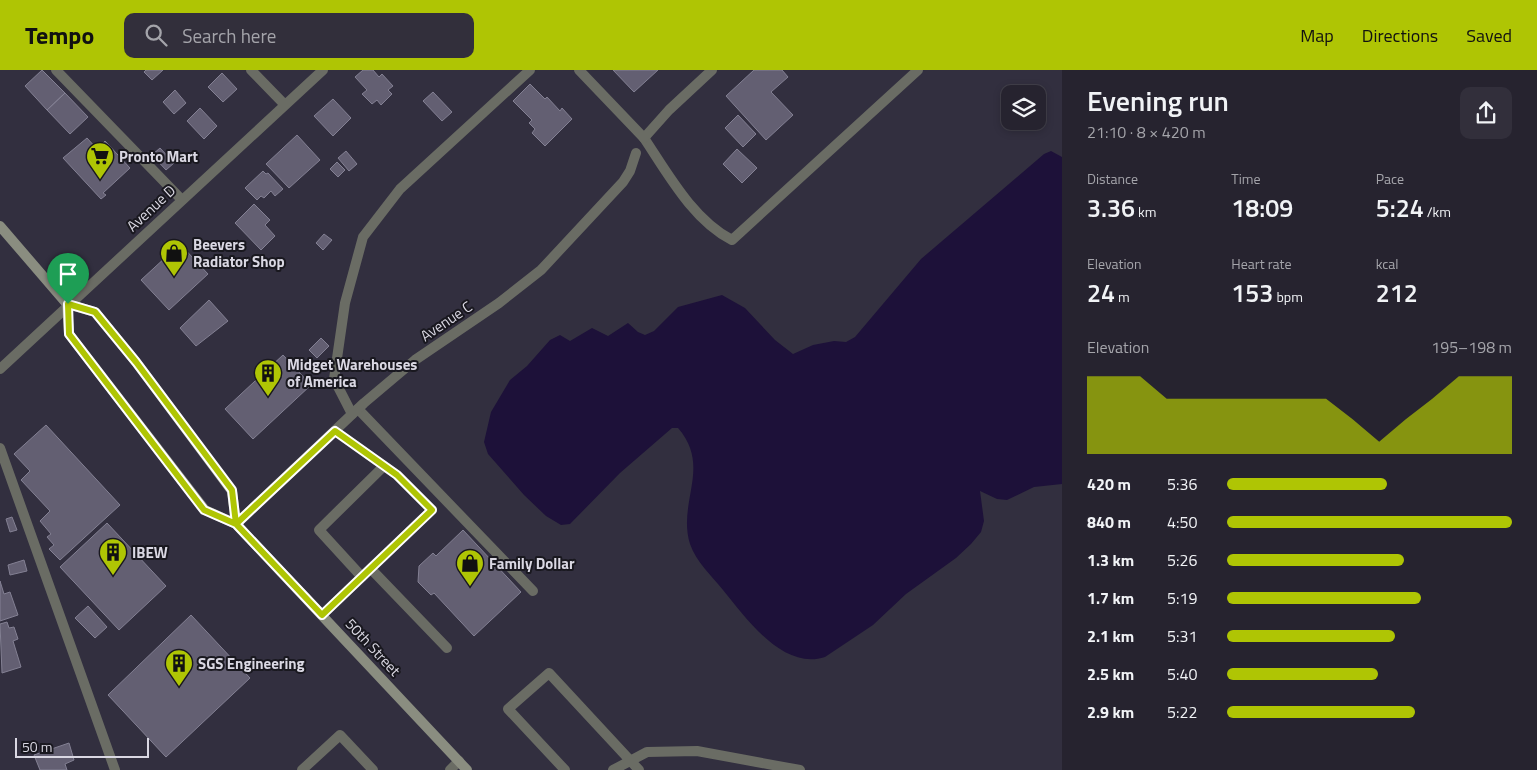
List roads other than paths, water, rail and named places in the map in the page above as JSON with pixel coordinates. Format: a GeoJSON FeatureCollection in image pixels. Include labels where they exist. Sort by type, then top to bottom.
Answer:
{"type":"FeatureCollection","features":[{"type":"Feature","properties":{"kind":"main road"},"geometry":{"type":"LineString","coordinates":[[0,226],[68,304],[95,312],[136,362],[232,490],[236,524]]}},
{"type":"Feature","properties":{"kind":"main road","name":"50th Street"},"geometry":{"type":"LineString","coordinates":[[68,304],[69,334],[108,388],[204,510],[236,524],[467,770]]}},
{"type":"Feature","properties":{"kind":"street"},"geometry":{"type":"LineString","coordinates":[[56,70],[182,200]]}},
{"type":"Feature","properties":{"kind":"street"},"geometry":{"type":"LineString","coordinates":[[252,70],[285,106]]}},
{"type":"Feature","properties":{"kind":"street","name":"Avenue D"},"geometry":{"type":"LineString","coordinates":[[0,369],[68,304],[323,70]]}},
{"type":"Feature","properties":{"kind":"street"},"geometry":{"type":"LineString","coordinates":[[530,70],[400,189],[363,237],[345,303],[334,378],[355,412],[533,591]]}},
{"type":"Feature","properties":{"kind":"street"},"geometry":{"type":"LineString","coordinates":[[579,70],[644,138],[678,188],[710,226],[732,240],[918,70]]}},
{"type":"Feature","properties":{"kind":"street"},"geometry":{"type":"LineString","coordinates":[[644,138],[669,110],[712,70]]}},
{"type":"Feature","properties":{"kind":"street","name":"Avenue C"},"geometry":{"type":"LineString","coordinates":[[236,524],[355,412],[415,360],[499,304],[540,270],[623,182],[630,172],[636,153]]}},
{"type":"Feature","properties":{"kind":"street"},"geometry":{"type":"LineString","coordinates":[[322,615],[432,510],[397,475],[335,431]]}},
{"type":"Feature","properties":{"kind":"street"},"geometry":{"type":"LineString","coordinates":[[0,448],[114,770]]}},
{"type":"Feature","properties":{"kind":"street"},"geometry":{"type":"LineString","coordinates":[[362,577],[319,530],[384,466]]}},
{"type":"Feature","properties":{"kind":"street"},"geometry":{"type":"LineString","coordinates":[[370,569],[447,648]]}},
{"type":"Feature","properties":{"kind":"street"},"geometry":{"type":"LineString","coordinates":[[565,770],[508,709],[549,673],[639,770]]}},
{"type":"Feature","properties":{"kind":"street"},"geometry":{"type":"LineString","coordinates":[[302,770],[340,735],[373,770]]}},
{"type":"Feature","properties":{"kind":"street"},"geometry":{"type":"LineString","coordinates":[[613,770],[647,752],[697,751],[800,770]]}},
{"type":"Feature","properties":{"kind":"street"},"geometry":{"type":"LineString","coordinates":[[450,770],[459,762]]}},
{"type":"Feature","properties":{"kind":"place","name":"Pronto Mart"},"geometry":{"type":"Point","coordinates":[100,180]}},
{"type":"Feature","properties":{"kind":"place","name":"Beevers Radiator Shop"},"geometry":{"type":"Point","coordinates":[174,277]}},
{"type":"Feature","properties":{"kind":"place","name":"Midget Warehouses of America"},"geometry":{"type":"Point","coordinates":[268,397]}},
{"type":"Feature","properties":{"kind":"place","name":"IBEW"},"geometry":{"type":"Point","coordinates":[113,576]}},
{"type":"Feature","properties":{"kind":"place","name":"Family Dollar"},"geometry":{"type":"Point","coordinates":[470,587]}},
{"type":"Feature","properties":{"kind":"place","name":"SGS Engineering"},"geometry":{"type":"Point","coordinates":[179,687]}}]}
